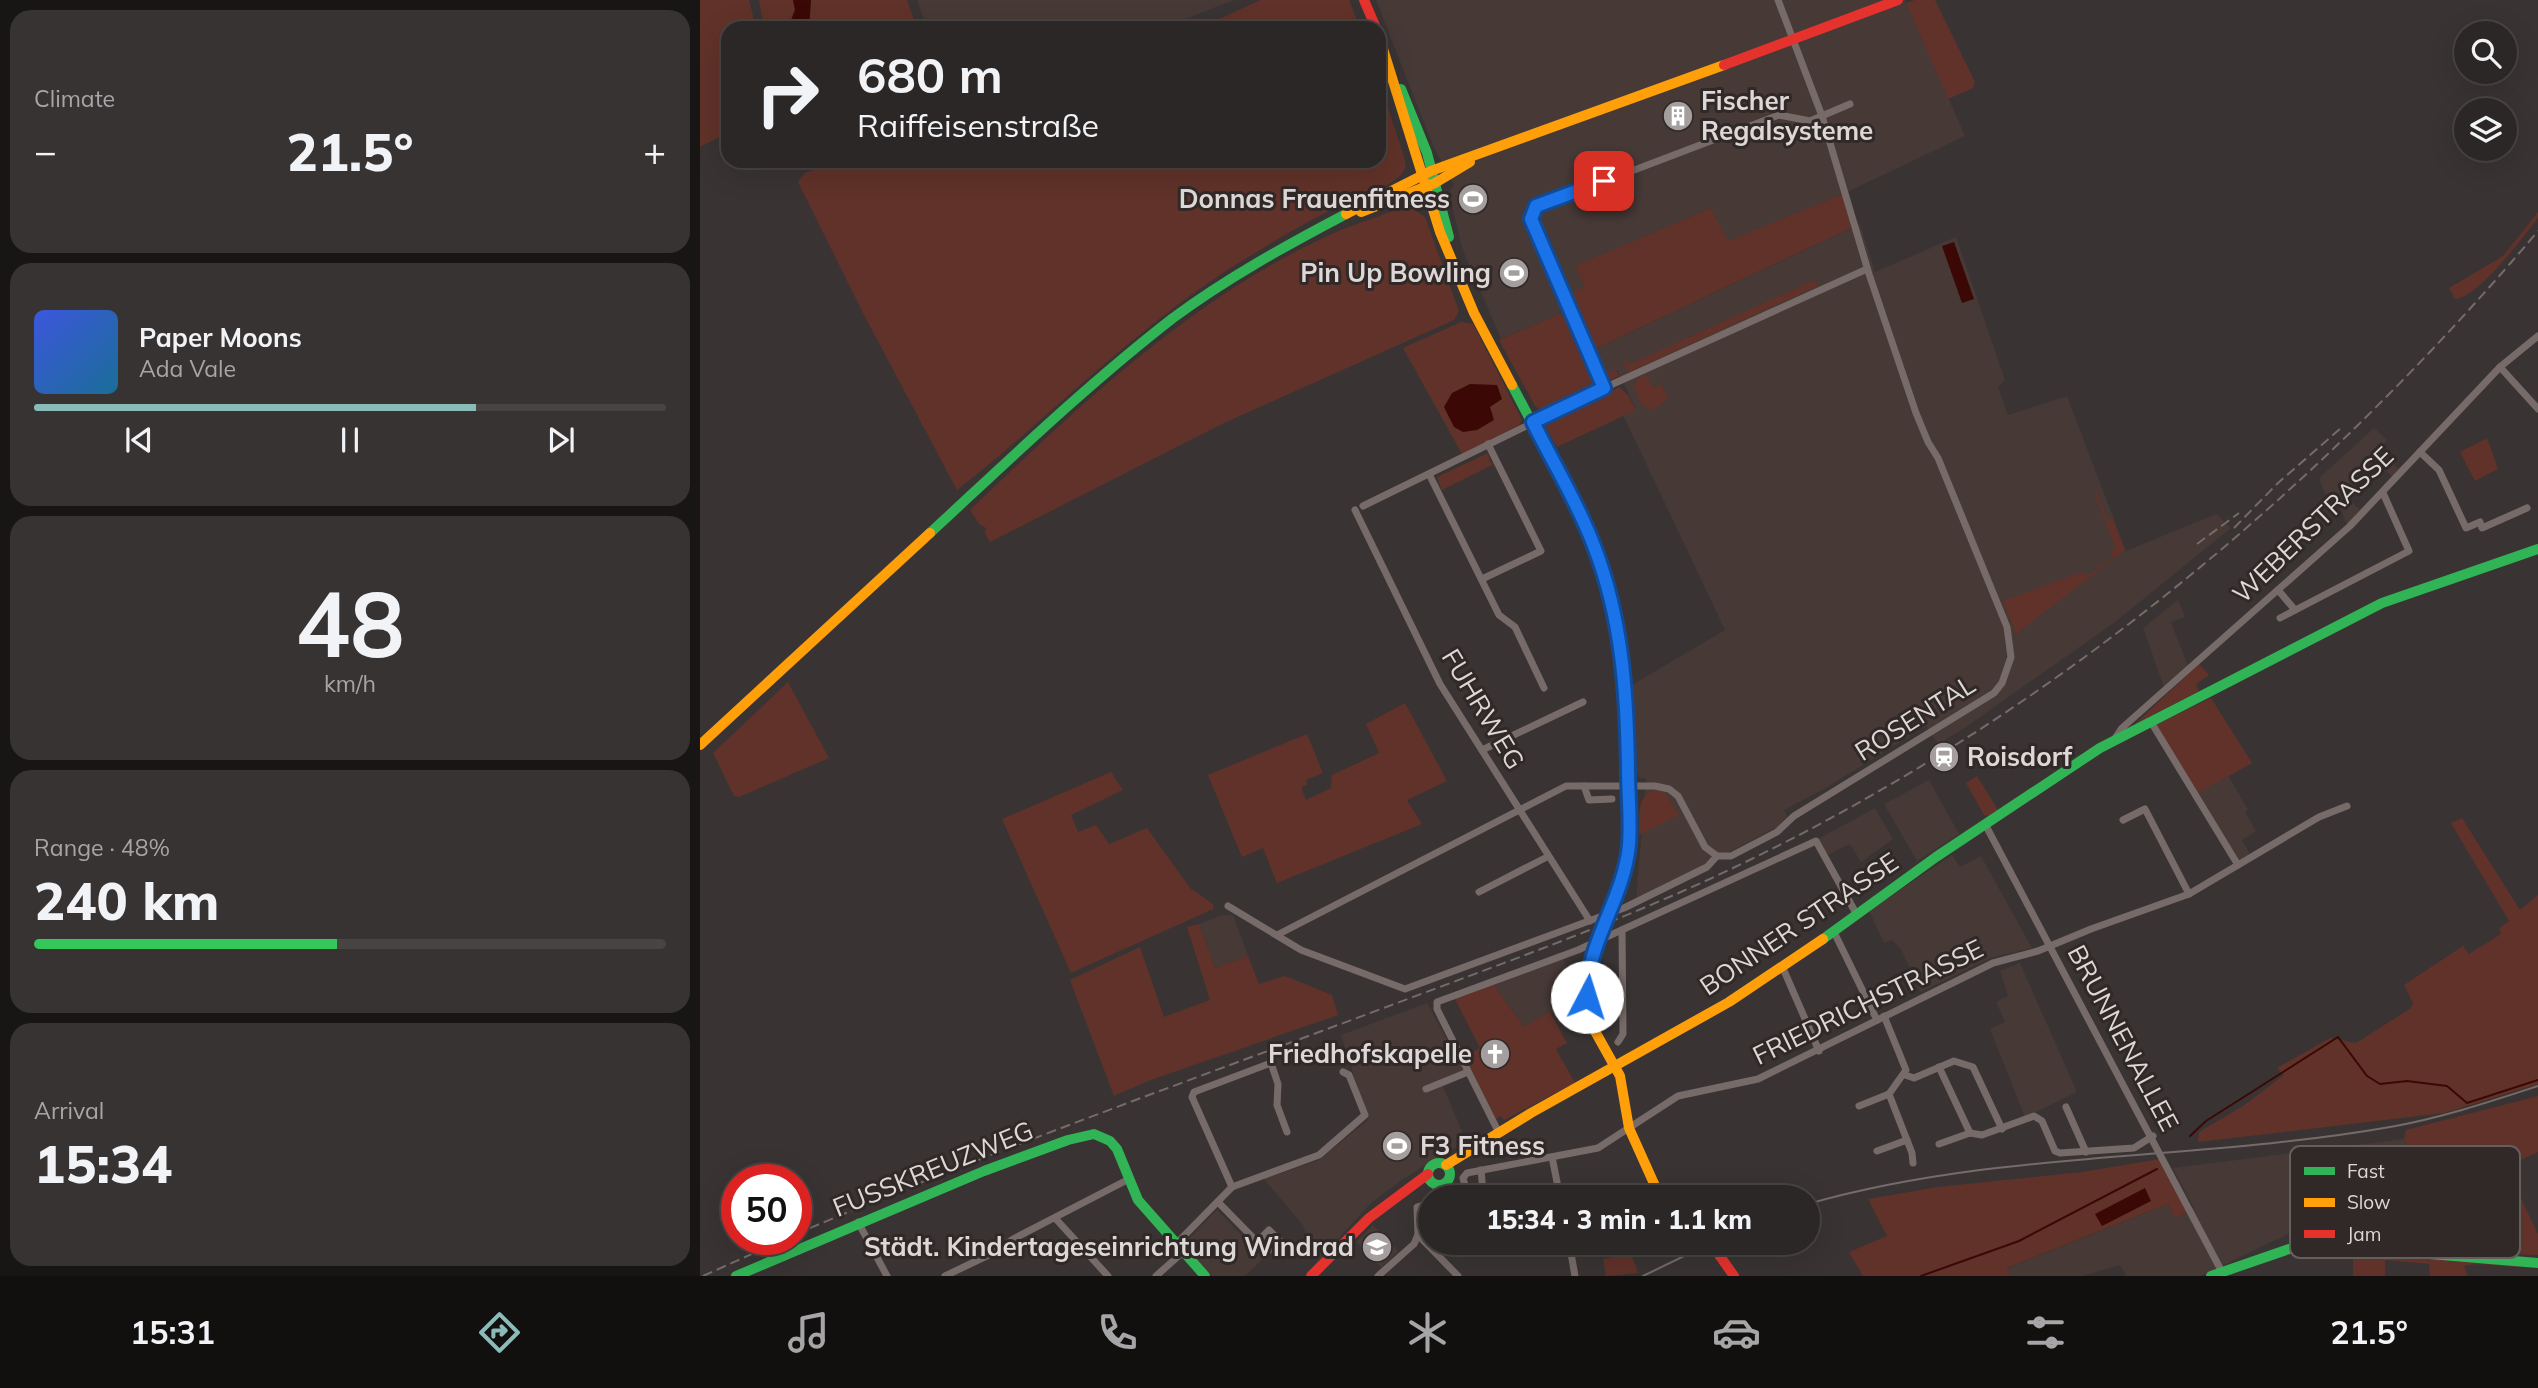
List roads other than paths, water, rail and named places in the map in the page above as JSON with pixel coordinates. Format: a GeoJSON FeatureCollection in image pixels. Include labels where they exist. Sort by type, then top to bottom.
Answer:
{"type":"FeatureCollection","features":[{"type":"Feature","properties":{"kind":"main road"},"geometry":{"type":"LineString","coordinates":[[1364,0],[1373,21]]}},
{"type":"Feature","properties":{"kind":"main road"},"geometry":{"type":"LineString","coordinates":[[700,745],[891,565],[1123,359],[1229,280],[1326,225],[1476,157],[1898,0]]}},
{"type":"Feature","properties":{"kind":"main road"},"geometry":{"type":"LineString","coordinates":[[1386,55],[1408,103],[1458,274],[1489,343],[1588,530],[1610,595],[1622,661],[1629,785],[1625,866],[1595,946],[1586,982],[1590,1014],[1623,1085],[1623,1108],[1629,1128],[1655,1185]]}},
{"type":"Feature","properties":{"kind":"main road","name":"BONNER STRASSE"},"geometry":{"type":"LineString","coordinates":[[1448,1167],[1499,1133],[1729,1002],[1834,932],[1985,824],[2114,741],[2382,603],[2538,549]]}},
{"type":"Feature","properties":{"kind":"main road"},"geometry":{"type":"LineString","coordinates":[[1605,1050],[1631,1058]]}},
{"type":"Feature","properties":{"kind":"main road","name":"FUSSKREUZWEG"},"geometry":{"type":"LineString","coordinates":[[736,1276],[858,1222],[1081,1135],[1094,1134],[1110,1141],[1117,1149],[1129,1179]]}},
{"type":"Feature","properties":{"kind":"main road"},"geometry":{"type":"LineString","coordinates":[[1311,1276],[1368,1218],[1430,1178],[1434,1164],[1448,1167],[1446,1183],[1430,1178]]}},
{"type":"Feature","properties":{"kind":"main road"},"geometry":{"type":"LineString","coordinates":[[1129,1179],[1138,1200],[1205,1276]]}},
{"type":"Feature","properties":{"kind":"main road"},"geometry":{"type":"LineString","coordinates":[[2211,1276],[2290,1249]]}},
{"type":"Feature","properties":{"kind":"main road"},"geometry":{"type":"LineString","coordinates":[[1719,1255],[1734,1276]]}},
{"type":"Feature","properties":{"kind":"main road"},"geometry":{"type":"LineString","coordinates":[[2490,1258],[2538,1263]]}},
{"type":"Feature","properties":{"kind":"street","name":"ROSENTAL"},"geometry":{"type":"LineString","coordinates":[[1277,935],[1301,950],[1405,989],[1622,909],[1707,867],[1717,856],[1731,856],[1777,832],[1794,816],[1987,699],[2002,683],[2011,657],[2007,627],[1938,458],[1924,433],[1867,269],[1822,116],[1778,0]]}},
{"type":"Feature","properties":{"kind":"street"},"geometry":{"type":"LineString","coordinates":[[1604,388],[1532,223],[1531,215],[1536,206],[1779,115],[1810,121],[1850,104]]}},
{"type":"Feature","properties":{"kind":"street"},"geometry":{"type":"LineString","coordinates":[[1544,688],[1515,627],[1499,615],[1429,474],[1604,388],[1867,269]]}},
{"type":"Feature","properties":{"kind":"street","name":"WEBERSTRASSE"},"geometry":{"type":"LineString","coordinates":[[2114,741],[2122,728],[2383,493],[2500,367],[2538,336]]}},
{"type":"Feature","properties":{"kind":"street"},"geometry":{"type":"LineString","coordinates":[[2500,367],[2538,409]]}},
{"type":"Feature","properties":{"kind":"street"},"geometry":{"type":"LineString","coordinates":[[1482,579],[1541,551],[1488,444]]}},
{"type":"Feature","properties":{"kind":"street"},"geometry":{"type":"LineString","coordinates":[[2420,452],[2439,470],[2466,528],[2480,522],[2482,528],[2526,509]]}},
{"type":"Feature","properties":{"kind":"street","name":"FUHRWEG"},"geometry":{"type":"LineString","coordinates":[[1429,474],[1359,508],[1440,684],[1547,857],[1592,920]]}},
{"type":"Feature","properties":{"kind":"street"},"geometry":{"type":"LineString","coordinates":[[2280,618],[2409,551],[2383,493]]}},
{"type":"Feature","properties":{"kind":"street"},"geometry":{"type":"LineString","coordinates":[[2278,590],[2295,610]]}},
{"type":"Feature","properties":{"kind":"street"},"geometry":{"type":"LineString","coordinates":[[1482,750],[1583,702]]}},
{"type":"Feature","properties":{"kind":"street"},"geometry":{"type":"LineString","coordinates":[[2151,722],[2238,865]]}},
{"type":"Feature","properties":{"kind":"street"},"geometry":{"type":"LineString","coordinates":[[1228,906],[1277,935],[1448,849],[1558,789],[1584,786],[1654,786],[1674,792],[1705,848],[1717,856]]}},
{"type":"Feature","properties":{"kind":"street"},"geometry":{"type":"LineString","coordinates":[[1584,786],[1589,800],[1612,799]]}},
{"type":"Feature","properties":{"kind":"street","name":"FRIEDRICHSTRASSE"},"geometry":{"type":"LineString","coordinates":[[1464,1185],[1464,1178],[1472,1172],[1598,1148],[1664,1102],[1678,1096],[1758,1079],[1993,963],[2050,946],[2189,894],[2319,817],[2347,806]]}},
{"type":"Feature","properties":{"kind":"street"},"geometry":{"type":"LineString","coordinates":[[2123,820],[2145,809],[2189,894]]}},
{"type":"Feature","properties":{"kind":"street","name":"BRUNNENALLEE"},"geometry":{"type":"LineString","coordinates":[[1985,824],[2222,1272]]}},
{"type":"Feature","properties":{"kind":"street"},"geometry":{"type":"LineString","coordinates":[[1499,1133],[1436,1005],[1471,988],[1587,946],[1816,841],[1857,915]]}},
{"type":"Feature","properties":{"kind":"street"},"geometry":{"type":"LineString","coordinates":[[1479,892],[1547,857]]}},
{"type":"Feature","properties":{"kind":"street"},"geometry":{"type":"LineString","coordinates":[[1618,1042],[1623,1034],[1622,930]]}},
{"type":"Feature","properties":{"kind":"street"},"geometry":{"type":"LineString","coordinates":[[1834,932],[1906,1070],[1905,1075],[1890,1088],[1889,1094],[1913,1163]]}},
{"type":"Feature","properties":{"kind":"street"},"geometry":{"type":"LineString","coordinates":[[1782,966],[1819,1051]]}},
{"type":"Feature","properties":{"kind":"street"},"geometry":{"type":"LineString","coordinates":[[1905,1075],[1914,1078],[1954,1061],[1970,1065],[2002,1129]]}},
{"type":"Feature","properties":{"kind":"street"},"geometry":{"type":"LineString","coordinates":[[1233,1187],[1192,1097],[1194,1092],[1271,1063],[1278,1084],[1277,1105],[1287,1132]]}},
{"type":"Feature","properties":{"kind":"street"},"geometry":{"type":"LineString","coordinates":[[1939,1067],[1970,1133]]}},
{"type":"Feature","properties":{"kind":"street"},"geometry":{"type":"LineString","coordinates":[[1156,1276],[1233,1187],[1319,1155],[1365,1115],[1349,1075],[1343,1072]]}},
{"type":"Feature","properties":{"kind":"street"},"geometry":{"type":"LineString","coordinates":[[1426,1089],[1468,1072]]}},
{"type":"Feature","properties":{"kind":"street"},"geometry":{"type":"LineString","coordinates":[[1859,1105],[1889,1094]]}},
{"type":"Feature","properties":{"kind":"street"},"geometry":{"type":"LineString","coordinates":[[2066,1107],[2086,1152]]}},
{"type":"Feature","properties":{"kind":"street"},"geometry":{"type":"LineString","coordinates":[[1939,1144],[1970,1133],[1982,1135],[2039,1117],[2055,1151],[2086,1152],[2134,1148],[2152,1136]]}},
{"type":"Feature","properties":{"kind":"street"},"geometry":{"type":"LineString","coordinates":[[1877,1151],[1907,1140]]}},
{"type":"Feature","properties":{"kind":"street"},"geometry":{"type":"LineString","coordinates":[[1552,1157],[1558,1185]]}},
{"type":"Feature","properties":{"kind":"street"},"geometry":{"type":"LineString","coordinates":[[1482,1170],[1483,1185]]}},
{"type":"Feature","properties":{"kind":"street"},"geometry":{"type":"LineString","coordinates":[[945,1276],[997,1251],[1013,1239],[1129,1179]]}},
{"type":"Feature","properties":{"kind":"street"},"geometry":{"type":"LineString","coordinates":[[1219,1202],[1258,1241]]}},
{"type":"Feature","properties":{"kind":"street"},"geometry":{"type":"LineString","coordinates":[[1378,1276],[1414,1244],[1418,1235],[1418,1207]]}},
{"type":"Feature","properties":{"kind":"street"},"geometry":{"type":"LineString","coordinates":[[1055,1218],[1108,1276]]}},
{"type":"Feature","properties":{"kind":"street"},"geometry":{"type":"LineString","coordinates":[[858,1222],[887,1276]]}},
{"type":"Feature","properties":{"kind":"street"},"geometry":{"type":"LineString","coordinates":[[1438,1255],[1458,1276]]}},
{"type":"Feature","properties":{"kind":"street"},"geometry":{"type":"LineString","coordinates":[[1571,1255],[1575,1276]]}},
{"type":"Feature","properties":{"kind":"waterway"},"geometry":{"type":"LineString","coordinates":[[2190,1136],[2206,1121],[2338,1037],[2367,1076],[2380,1084],[2407,1081],[2447,1086],[2467,1103],[2538,1080]]}},
{"type":"Feature","properties":{"kind":"waterway"},"geometry":{"type":"LineString","coordinates":[[1921,1276],[2019,1241],[2157,1169]]}},
{"type":"Feature","properties":{"kind":"tram line"},"geometry":{"type":"LineString","coordinates":[[1820,1201],[1952,1174],[2244,1146],[2390,1127],[2483,1104],[2538,1086]]}},
{"type":"Feature","properties":{"kind":"tram line"},"geometry":{"type":"LineString","coordinates":[[1643,1276],[1686,1255]]}},
{"type":"Feature","properties":{"kind":"railway"},"geometry":{"type":"LineString","coordinates":[[812,1227],[1017,1145],[1593,929],[1714,877],[1832,817],[1946,751],[2055,678],[2161,599],[2262,514],[2358,424],[2451,330],[2538,231]]}},
{"type":"Feature","properties":{"kind":"railway"},"geometry":{"type":"LineString","coordinates":[[2234,528],[2278,483],[2341,428]]}},
{"type":"Feature","properties":{"kind":"railway"},"geometry":{"type":"LineString","coordinates":[[2197,544],[2239,513]]}},
{"type":"Feature","properties":{"kind":"railway"},"geometry":{"type":"LineString","coordinates":[[703,1276],[750,1255]]}},
{"type":"Feature","properties":{"kind":"place","name":"Fischer Regalsysteme"},"geometry":{"type":"Point","coordinates":[1678,116]}},
{"type":"Feature","properties":{"kind":"place","name":"Donnas Frauenfitness"},"geometry":{"type":"Point","coordinates":[1473,199]}},
{"type":"Feature","properties":{"kind":"place","name":"Pin Up Bowling"},"geometry":{"type":"Point","coordinates":[1514,273]}},
{"type":"Feature","properties":{"kind":"place","name":"Roisdorf"},"geometry":{"type":"Point","coordinates":[1944,757]}},
{"type":"Feature","properties":{"kind":"place","name":"Friedhofskapelle"},"geometry":{"type":"Point","coordinates":[1495,1054]}},
{"type":"Feature","properties":{"kind":"place","name":"F3 Fitness"},"geometry":{"type":"Point","coordinates":[1397,1146]}},
{"type":"Feature","properties":{"kind":"place","name":"Städt. Kindertageseinrichtung Windrad"},"geometry":{"type":"Point","coordinates":[1377,1247]}}]}
